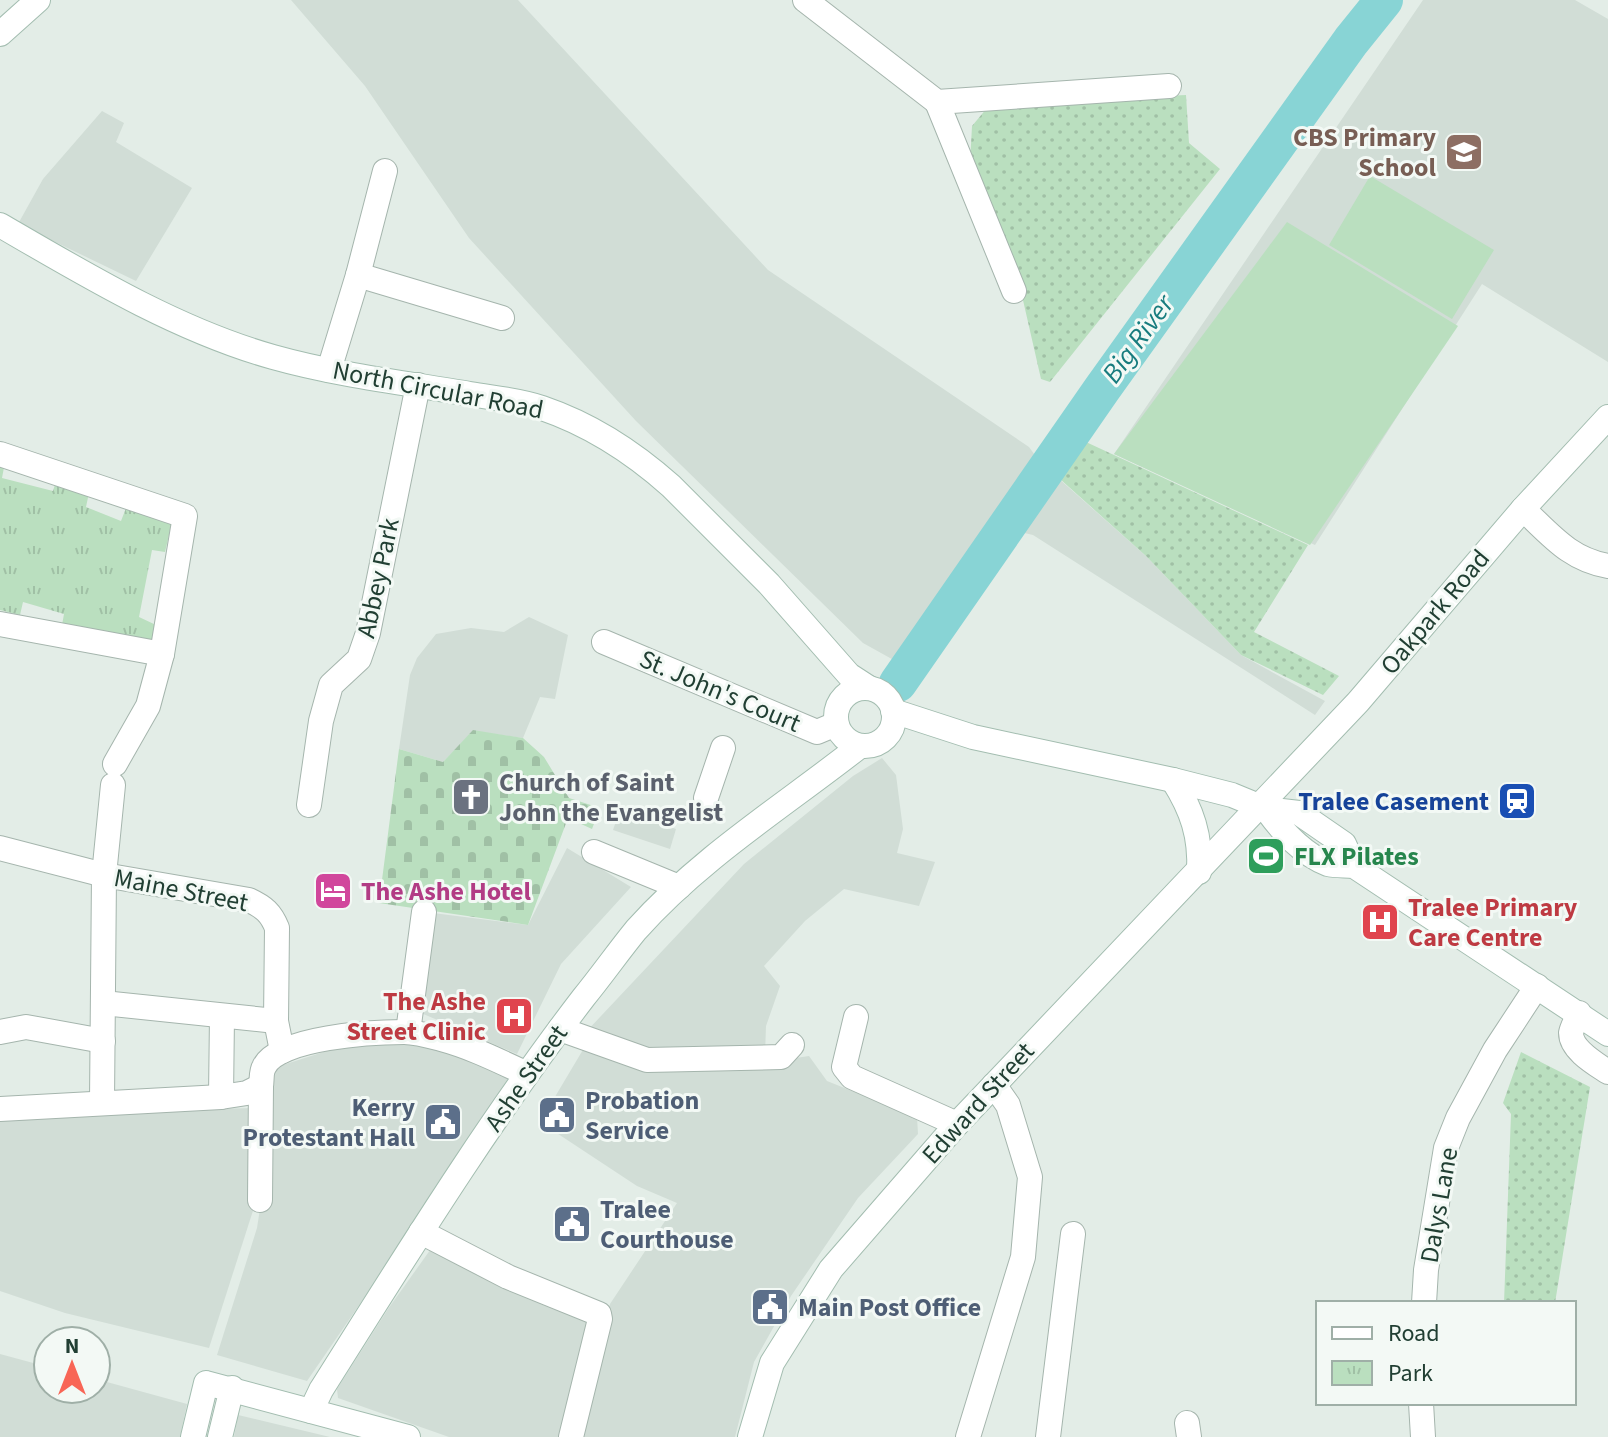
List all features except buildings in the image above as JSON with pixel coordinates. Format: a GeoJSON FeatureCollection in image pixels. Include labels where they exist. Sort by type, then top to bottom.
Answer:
{"type":"FeatureCollection","features":[{"type":"Feature","properties":{"kind":"street"},"geometry":{"type":"LineString","coordinates":[[0,34],[38,0]]}},
{"type":"Feature","properties":{"kind":"street"},"geometry":{"type":"LineString","coordinates":[[805,0],[937,102],[1014,291]]}},
{"type":"Feature","properties":{"kind":"street"},"geometry":{"type":"LineString","coordinates":[[937,102],[1169,86]]}},
{"type":"Feature","properties":{"kind":"street"},"geometry":{"type":"LineString","coordinates":[[329,370],[385,171]]}},
{"type":"Feature","properties":{"kind":"street","name":"North Circular Road"},"geometry":{"type":"LineString","coordinates":[[0,225],[136,300],[211,337],[329,370],[539,406],[579,423],[654,471],[671,486],[769,584],[849,675],[869,688]]}},
{"type":"Feature","properties":{"kind":"street"},"geometry":{"type":"LineString","coordinates":[[358,275],[502,318]]}},
{"type":"Feature","properties":{"kind":"street","name":"Abbey Park"},"geometry":{"type":"LineString","coordinates":[[309,805],[321,721],[331,685],[359,659],[368,633],[418,385]]}},
{"type":"Feature","properties":{"kind":"street","name":"Oakpark Road"},"geometry":{"type":"LineString","coordinates":[[1264,808],[1523,509],[1608,417]]}},
{"type":"Feature","properties":{"kind":"street"},"geometry":{"type":"LineString","coordinates":[[0,454],[185,516],[162,654],[148,706],[114,775],[104,875],[102,1102]]}},
{"type":"Feature","properties":{"kind":"street"},"geometry":{"type":"LineString","coordinates":[[1523,509],[1572,555],[1608,566]]}},
{"type":"Feature","properties":{"kind":"street"},"geometry":{"type":"LineString","coordinates":[[0,624],[162,654]]}},
{"type":"Feature","properties":{"kind":"street","name":"St. John's Court"},"geometry":{"type":"LineString","coordinates":[[604,642],[817,732],[844,727]]}},
{"type":"Feature","properties":{"kind":"street","name":"North Circular Road"},"geometry":{"type":"LineString","coordinates":[[819,642],[844,727]]}},
{"type":"Feature","properties":{"kind":"street"},"geometry":{"type":"LineString","coordinates":[[888,735],[893,711],[889,701],[869,688],[855,689],[847,694],[844,727],[870,745],[888,735],[973,737]]}},
{"type":"Feature","properties":{"kind":"street"},"geometry":{"type":"LineString","coordinates":[[893,711],[973,737],[1173,780],[1232,795],[1264,808],[1283,833],[1302,847],[1329,864],[1354,866],[1608,1034]]}},
{"type":"Feature","properties":{"kind":"street","name":"Ashe Street"},"geometry":{"type":"LineString","coordinates":[[311,1411],[321,1390],[421,1232],[527,1074],[637,930],[679,887],[799,794],[844,727]]}},
{"type":"Feature","properties":{"kind":"street","name":"St. John's Court"},"geometry":{"type":"LineString","coordinates":[[706,798],[723,748]]}},
{"type":"Feature","properties":{"kind":"street"},"geometry":{"type":"LineString","coordinates":[[1173,780],[1195,823],[1200,849],[1199,872]]}},
{"type":"Feature","properties":{"kind":"street","name":"Edward Street"},"geometry":{"type":"LineString","coordinates":[[750,1437],[772,1363],[831,1269],[957,1124],[1264,808]]}},
{"type":"Feature","properties":{"kind":"street","name":"Maine Street"},"geometry":{"type":"LineString","coordinates":[[0,848],[104,875],[249,900],[263,907],[272,916],[277,928],[276,1021],[282,1051]]}},
{"type":"Feature","properties":{"kind":"street"},"geometry":{"type":"LineString","coordinates":[[594,852],[679,887]]}},
{"type":"Feature","properties":{"kind":"street"},"geometry":{"type":"LineString","coordinates":[[408,1032],[424,912]]}},
{"type":"Feature","properties":{"kind":"street","name":"Dalys Lane"},"geometry":{"type":"LineString","coordinates":[[1424,1301],[1427,1262],[1446,1148],[1458,1118],[1495,1050],[1537,986]]}},
{"type":"Feature","properties":{"kind":"street"},"geometry":{"type":"LineString","coordinates":[[103,1003],[276,1021]]}},
{"type":"Feature","properties":{"kind":"street"},"geometry":{"type":"LineString","coordinates":[[1579,1013],[1571,1032],[1573,1041],[1586,1056],[1608,1072]]}},
{"type":"Feature","properties":{"kind":"street"},"geometry":{"type":"LineString","coordinates":[[221,1097],[222,1016]]}},
{"type":"Feature","properties":{"kind":"street"},"geometry":{"type":"LineString","coordinates":[[856,1017],[844,1067],[852,1077],[957,1124]]}},
{"type":"Feature","properties":{"kind":"street"},"geometry":{"type":"LineString","coordinates":[[0,1032],[26,1027],[103,1041]]}},
{"type":"Feature","properties":{"kind":"street"},"geometry":{"type":"LineString","coordinates":[[560,1029],[647,1060],[781,1057],[792,1045]]}},
{"type":"Feature","properties":{"kind":"street"},"geometry":{"type":"LineString","coordinates":[[260,1200],[261,1086],[264,1067],[282,1051],[348,1034],[408,1032],[471,1049],[527,1074]]}},
{"type":"Feature","properties":{"kind":"street"},"geometry":{"type":"LineString","coordinates":[[968,1437],[1023,1257],[1030,1177],[1008,1105],[994,1085]]}},
{"type":"Feature","properties":{"kind":"street"},"geometry":{"type":"LineString","coordinates":[[0,1109],[221,1097],[247,1093],[261,1086]]}},
{"type":"Feature","properties":{"kind":"street"},"geometry":{"type":"LineString","coordinates":[[421,1232],[508,1277],[599,1314],[571,1437]]}},
{"type":"Feature","properties":{"kind":"street"},"geometry":{"type":"LineString","coordinates":[[1048,1437],[1073,1234]]}},
{"type":"Feature","properties":{"kind":"street"},"geometry":{"type":"LineString","coordinates":[[193,1437],[206,1383],[408,1437]]}},
{"type":"Feature","properties":{"kind":"street"},"geometry":{"type":"LineString","coordinates":[[220,1437],[232,1388]]}},
{"type":"Feature","properties":{"kind":"street"},"geometry":{"type":"LineString","coordinates":[[1421,1405],[1423,1437]]}},
{"type":"Feature","properties":{"kind":"shaded area"},"geometry":{"type":"Polygon","coordinates":[[[291,0],[518,0],[768,270],[1029,447],[1040,462],[1146,556],[1241,655],[1325,701],[1315,715],[1033,535],[1007,529],[990,530],[899,663],[863,643],[636,421],[469,238],[365,86],[291,0]]]}},
{"type":"Feature","properties":{"kind":"shaded area","name":"CBS Primary School"},"geometry":{"type":"Polygon","coordinates":[[[1423,0],[1575,0],[1608,19],[1608,362],[1482,284],[1315,545],[1114,454],[1423,0]]]}},
{"type":"Feature","properties":{"kind":"shaded area"},"geometry":{"type":"Polygon","coordinates":[[[102,111],[124,123],[116,142],[192,188],[136,281],[18,224],[43,179],[102,111]]]}},
{"type":"Feature","properties":{"kind":"shaded area"},"geometry":{"type":"Polygon","coordinates":[[[529,617],[568,635],[555,699],[540,697],[523,738],[473,731],[443,762],[399,749],[410,675],[417,658],[436,634],[471,628],[504,632],[529,617]]]}},
{"type":"Feature","properties":{"kind":"shaded area"},"geometry":{"type":"Polygon","coordinates":[[[882,758],[896,775],[903,829],[897,853],[935,862],[919,906],[844,889],[805,921],[764,966],[780,986],[766,1026],[765,1055],[660,1053],[585,1033],[744,864],[853,776],[882,758]]]}},
{"type":"Feature","properties":{"kind":"shaded area"},"geometry":{"type":"Polygon","coordinates":[[[620,810],[676,829],[670,849],[613,830],[620,810]]]}},
{"type":"Feature","properties":{"kind":"shaded area"},"geometry":{"type":"Polygon","coordinates":[[[567,848],[631,887],[561,964],[517,1054],[421,1013],[433,913],[528,925],[567,848]]]}},
{"type":"Feature","properties":{"kind":"shaded area"},"geometry":{"type":"Polygon","coordinates":[[[422,1042],[506,1073],[508,1081],[307,1381],[217,1355],[257,1228],[265,1176],[270,1069],[346,1045],[422,1042]]]}},
{"type":"Feature","properties":{"kind":"shaded area"},"geometry":{"type":"Polygon","coordinates":[[[587,1043],[749,1065],[809,1056],[827,1081],[917,1117],[918,1134],[858,1198],[791,1296],[754,1362],[735,1437],[579,1437],[610,1304],[677,1203],[637,1186],[540,1122],[587,1043]]]}},
{"type":"Feature","properties":{"kind":"shaded area"},"geometry":{"type":"Polygon","coordinates":[[[256,1108],[258,1195],[209,1348],[65,1313],[0,1291],[0,1113],[256,1108]]]}},
{"type":"Feature","properties":{"kind":"shaded area"},"geometry":{"type":"Polygon","coordinates":[[[433,1246],[599,1314],[567,1437],[449,1437],[338,1398],[337,1389],[433,1246]]]}},
{"type":"Feature","properties":{"kind":"shaded area"},"geometry":{"type":"Polygon","coordinates":[[[0,1354],[32,1363],[32,1405],[112,1405],[112,1383],[187,1404],[180,1437],[0,1437],[0,1354]]]}},
{"type":"Feature","properties":{"kind":"shaded area"},"geometry":{"type":"Polygon","coordinates":[[[238,1415],[330,1437],[234,1437],[238,1415]]]}},
{"type":"Feature","properties":{"kind":"green space"},"geometry":{"type":"Polygon","coordinates":[[[1186,95],[1189,143],[1220,169],[1050,382],[1041,379],[1020,287],[970,163],[972,126],[987,108],[1009,103],[1186,95]]]}},
{"type":"Feature","properties":{"kind":"green space"},"geometry":{"type":"Polygon","coordinates":[[[1370,176],[1494,250],[1452,319],[1329,245],[1370,176]]]}},
{"type":"Feature","properties":{"kind":"green space"},"geometry":{"type":"Polygon","coordinates":[[[1287,222],[1458,326],[1310,545],[1114,454],[1287,222]]]}},
{"type":"Feature","properties":{"kind":"green space"},"geometry":{"type":"Polygon","coordinates":[[[1086,442],[1308,545],[1254,632],[1339,676],[1323,695],[1241,655],[1146,556],[1060,479],[1086,442]]]}},
{"type":"Feature","properties":{"kind":"green space"},"geometry":{"type":"Polygon","coordinates":[[[0,460],[5,462],[2,478],[53,491],[57,478],[90,488],[86,507],[121,521],[128,503],[172,522],[165,552],[152,550],[139,617],[156,625],[151,643],[62,625],[64,614],[23,602],[20,615],[0,610],[0,460]]]}},
{"type":"Feature","properties":{"kind":"green space"},"geometry":{"type":"Polygon","coordinates":[[[473,730],[523,738],[544,757],[569,798],[600,808],[592,829],[568,818],[528,925],[379,903],[399,749],[443,762],[473,730]]]}},
{"type":"Feature","properties":{"kind":"green space"},"geometry":{"type":"Polygon","coordinates":[[[1521,1052],[1590,1087],[1555,1301],[1504,1301],[1511,1114],[1503,1103],[1521,1052]]]}},
{"type":"Feature","properties":{"kind":"waterway","name":"Big River"},"geometry":{"type":"LineString","coordinates":[[898,683],[1102,389],[1351,41],[1384,0]]}},
{"type":"Feature","properties":{"kind":"place","name":"CBS Primary School"},"geometry":{"type":"Point","coordinates":[1464,152]}},
{"type":"Feature","properties":{"kind":"place","name":"Church of Saint John the Evangelist"},"geometry":{"type":"Point","coordinates":[471,797]}},
{"type":"Feature","properties":{"kind":"place","name":"Tralee Casement"},"geometry":{"type":"Point","coordinates":[1517,801]}},
{"type":"Feature","properties":{"kind":"place","name":"FLX Pilates"},"geometry":{"type":"Point","coordinates":[1266,856]}},
{"type":"Feature","properties":{"kind":"place","name":"The Ashe Hotel"},"geometry":{"type":"Point","coordinates":[333,891]}},
{"type":"Feature","properties":{"kind":"place","name":"Tralee Primary Care Centre"},"geometry":{"type":"Point","coordinates":[1380,922]}},
{"type":"Feature","properties":{"kind":"place","name":"The Ashe Street Clinic"},"geometry":{"type":"Point","coordinates":[514,1016]}},
{"type":"Feature","properties":{"kind":"place","name":"Probation Service"},"geometry":{"type":"Point","coordinates":[557,1115]}},
{"type":"Feature","properties":{"kind":"place","name":"Kerry Protestant Hall"},"geometry":{"type":"Point","coordinates":[443,1122]}},
{"type":"Feature","properties":{"kind":"place","name":"Tralee Courthouse"},"geometry":{"type":"Point","coordinates":[572,1224]}},
{"type":"Feature","properties":{"kind":"place","name":"Main Post Office"},"geometry":{"type":"Point","coordinates":[770,1307]}}]}
